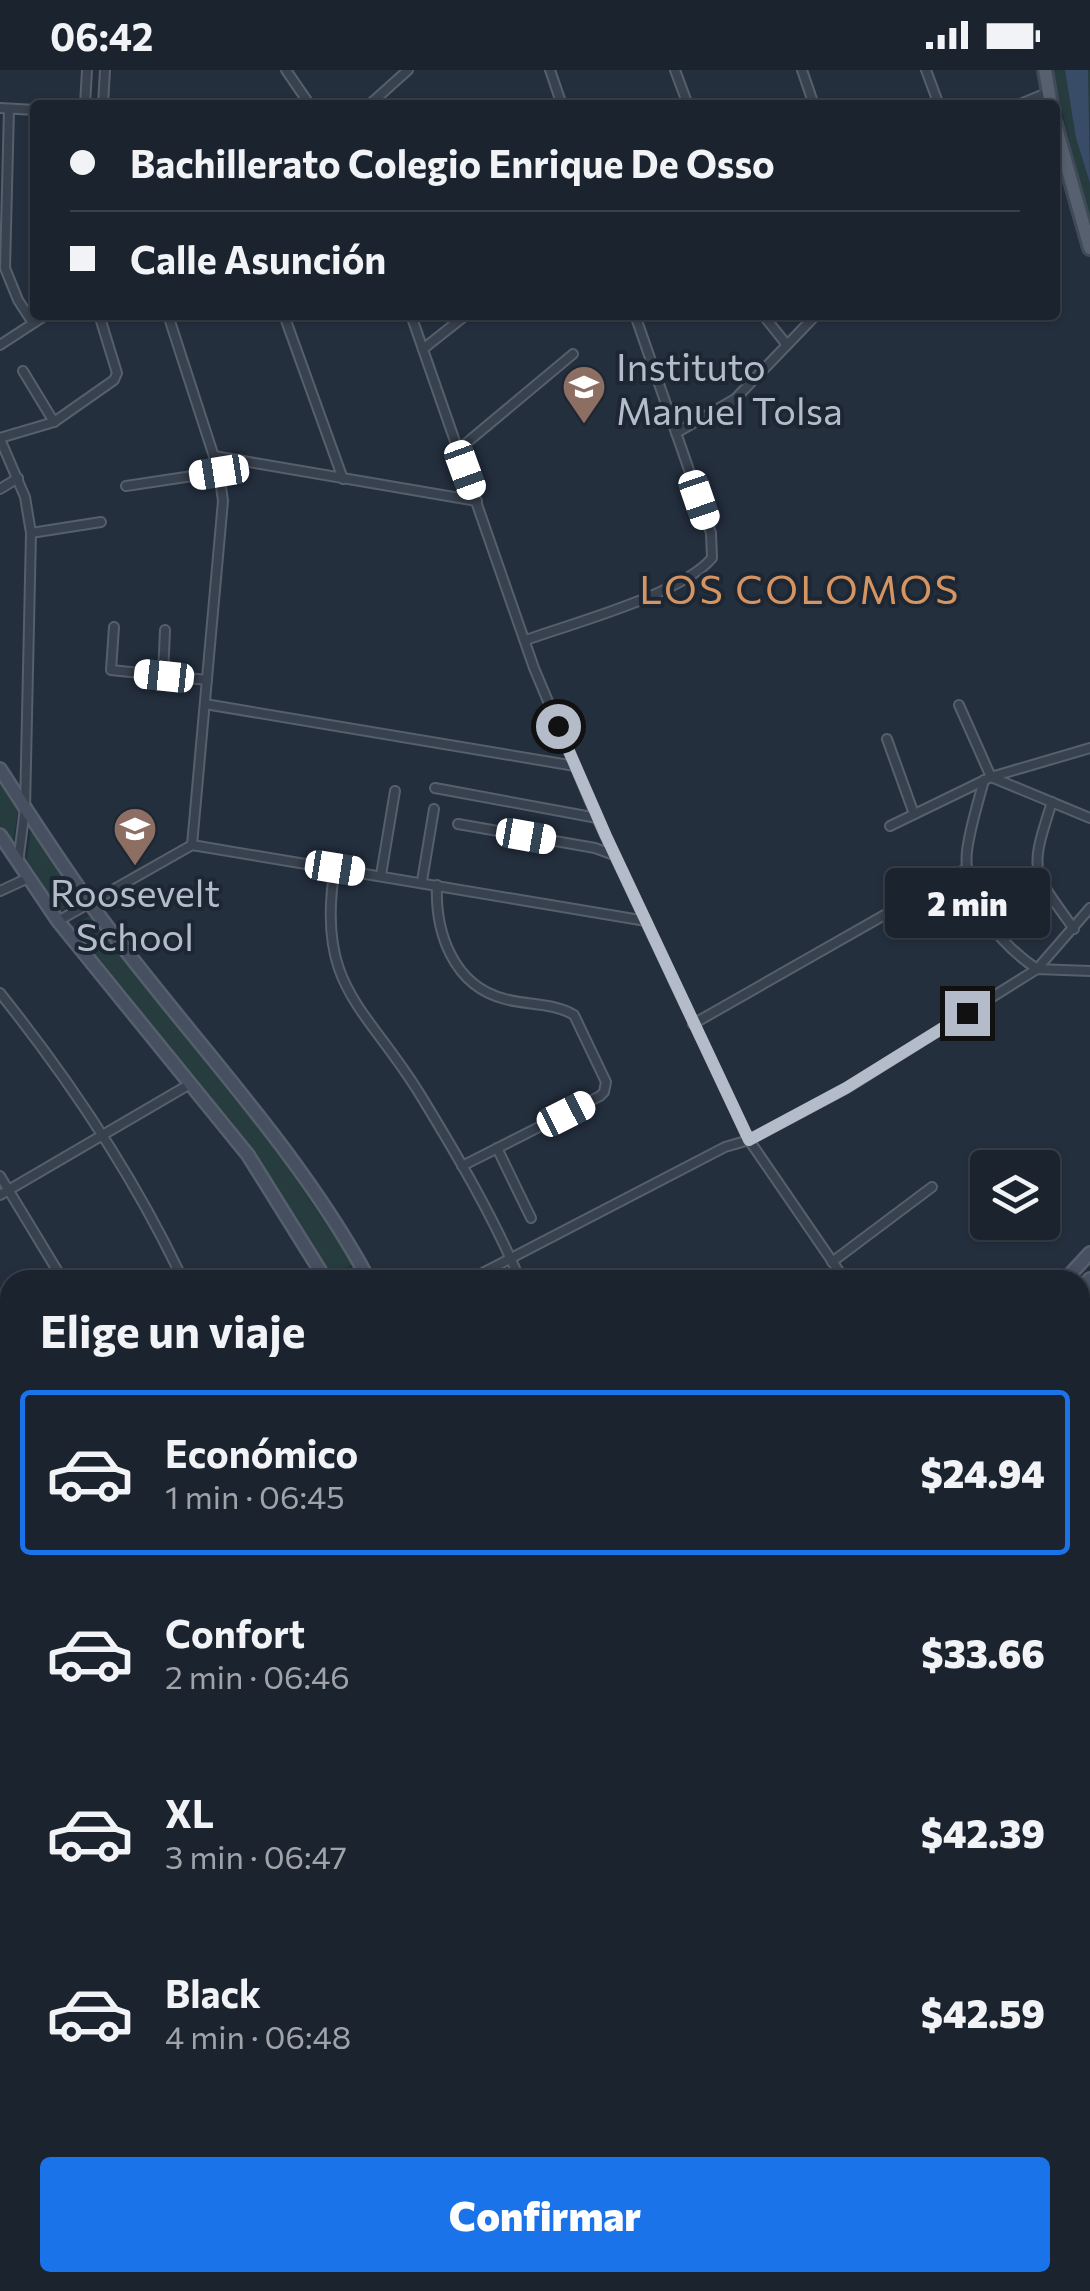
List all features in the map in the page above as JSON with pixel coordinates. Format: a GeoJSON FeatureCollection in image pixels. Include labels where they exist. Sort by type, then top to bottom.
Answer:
{"type":"FeatureCollection","features":[{"type":"Feature","properties":{"kind":"main road"},"geometry":{"type":"LineString","coordinates":[[1045,70],[1050,99]]}},
{"type":"Feature","properties":{"kind":"main road"},"geometry":{"type":"LineString","coordinates":[[1060,142],[1090,248]]}},
{"type":"Feature","properties":{"kind":"street"},"geometry":{"type":"LineString","coordinates":[[85,100],[87,70]]}},
{"type":"Feature","properties":{"kind":"street"},"geometry":{"type":"LineString","coordinates":[[103,100],[105,70]]}},
{"type":"Feature","properties":{"kind":"street"},"geometry":{"type":"LineString","coordinates":[[286,70],[307,100]]}},
{"type":"Feature","properties":{"kind":"street"},"geometry":{"type":"LineString","coordinates":[[375,100],[408,70]]}},
{"type":"Feature","properties":{"kind":"street"},"geometry":{"type":"LineString","coordinates":[[550,70],[560,100]]}},
{"type":"Feature","properties":{"kind":"street"},"geometry":{"type":"LineString","coordinates":[[675,70],[686,100]]}},
{"type":"Feature","properties":{"kind":"street"},"geometry":{"type":"LineString","coordinates":[[802,70],[812,100]]}},
{"type":"Feature","properties":{"kind":"street"},"geometry":{"type":"LineString","coordinates":[[926,70],[937,100]]}},
{"type":"Feature","properties":{"kind":"street"},"geometry":{"type":"LineString","coordinates":[[30,110],[4,108],[6,268],[30,318]]}},
{"type":"Feature","properties":{"kind":"street"},"geometry":{"type":"LineString","coordinates":[[0,344],[38,320]]}},
{"type":"Feature","properties":{"kind":"street"},"geometry":{"type":"LineString","coordinates":[[170,320],[219,472],[223,501],[192,845]]}},
{"type":"Feature","properties":{"kind":"street"},"geometry":{"type":"LineString","coordinates":[[286,320],[343,478]]}},
{"type":"Feature","properties":{"kind":"street"},"geometry":{"type":"LineString","coordinates":[[413,320],[534,668],[597,818],[749,1140],[837,1270]]}},
{"type":"Feature","properties":{"kind":"street"},"geometry":{"type":"LineString","coordinates":[[423,349],[460,320]]}},
{"type":"Feature","properties":{"kind":"street"},"geometry":{"type":"LineString","coordinates":[[526,640],[644,598],[712,558],[711,534],[637,320]]}},
{"type":"Feature","properties":{"kind":"street"},"geometry":{"type":"LineString","coordinates":[[767,320],[787,345]]}},
{"type":"Feature","properties":{"kind":"street"},"geometry":{"type":"LineString","coordinates":[[676,433],[736,399],[811,320]]}},
{"type":"Feature","properties":{"kind":"street"},"geometry":{"type":"LineString","coordinates":[[18,863],[25,808],[32,533],[18,478],[0,439],[54,422],[117,377],[101,321]]}},
{"type":"Feature","properties":{"kind":"street"},"geometry":{"type":"LineString","coordinates":[[458,450],[573,354]]}},
{"type":"Feature","properties":{"kind":"street"},"geometry":{"type":"LineString","coordinates":[[24,370],[54,422]]}},
{"type":"Feature","properties":{"kind":"street"},"geometry":{"type":"LineString","coordinates":[[214,456],[476,501]]}},
{"type":"Feature","properties":{"kind":"street"},"geometry":{"type":"LineString","coordinates":[[126,486],[219,472]]}},
{"type":"Feature","properties":{"kind":"street"},"geometry":{"type":"LineString","coordinates":[[0,489],[18,478]]}},
{"type":"Feature","properties":{"kind":"street"},"geometry":{"type":"LineString","coordinates":[[32,533],[101,522]]}},
{"type":"Feature","properties":{"kind":"street"},"geometry":{"type":"LineString","coordinates":[[114,627],[110,670],[207,680]]}},
{"type":"Feature","properties":{"kind":"street"},"geometry":{"type":"LineString","coordinates":[[164,676],[166,630]]}},
{"type":"Feature","properties":{"kind":"street"},"geometry":{"type":"LineString","coordinates":[[205,704],[575,766]]}},
{"type":"Feature","properties":{"kind":"street"},"geometry":{"type":"LineString","coordinates":[[959,705],[988,779],[970,830],[967,868],[977,901],[988,921],[1016,953],[1038,969],[1090,972]]}},
{"type":"Feature","properties":{"kind":"street"},"geometry":{"type":"LineString","coordinates":[[887,739],[914,814]]}},
{"type":"Feature","properties":{"kind":"street"},"geometry":{"type":"LineString","coordinates":[[890,826],[988,779],[1090,748]]}},
{"type":"Feature","properties":{"kind":"street"},"geometry":{"type":"LineString","coordinates":[[0,770],[90,903],[244,1096],[327,1208],[363,1270]]}},
{"type":"Feature","properties":{"kind":"street"},"geometry":{"type":"LineString","coordinates":[[988,779],[1090,818]]}},
{"type":"Feature","properties":{"kind":"street"},"geometry":{"type":"LineString","coordinates":[[434,788],[597,818]]}},
{"type":"Feature","properties":{"kind":"street"},"geometry":{"type":"LineString","coordinates":[[382,875],[395,791]]}},
{"type":"Feature","properties":{"kind":"street"},"geometry":{"type":"LineString","coordinates":[[1052,802],[1035,854],[1037,872],[1074,929]]}},
{"type":"Feature","properties":{"kind":"street"},"geometry":{"type":"LineString","coordinates":[[422,882],[434,809]]}},
{"type":"Feature","properties":{"kind":"street"},"geometry":{"type":"LineString","coordinates":[[458,824],[614,855]]}},
{"type":"Feature","properties":{"kind":"street"},"geometry":{"type":"LineString","coordinates":[[0,835],[58,921],[248,1155],[320,1270]]}},
{"type":"Feature","properties":{"kind":"street"},"geometry":{"type":"LineString","coordinates":[[58,921],[192,845],[646,921]]}},
{"type":"Feature","properties":{"kind":"street"},"geometry":{"type":"LineString","coordinates":[[335,868],[330,932],[346,990],[410,1080],[462,1166],[516,1270]]}},
{"type":"Feature","properties":{"kind":"street"},"geometry":{"type":"LineString","coordinates":[[693,1024],[967,868]]}},
{"type":"Feature","properties":{"kind":"street"},"geometry":{"type":"LineString","coordinates":[[0,891],[28,878]]}},
{"type":"Feature","properties":{"kind":"street"},"geometry":{"type":"LineString","coordinates":[[438,885],[440,930],[451,957],[466,976],[503,999],[574,1015],[606,1082],[600,1096],[462,1166]]}},
{"type":"Feature","properties":{"kind":"street"},"geometry":{"type":"LineString","coordinates":[[488,1270],[846,1088],[1038,969],[1090,908]]}},
{"type":"Feature","properties":{"kind":"street"},"geometry":{"type":"LineString","coordinates":[[0,993],[103,1134],[178,1270]]}},
{"type":"Feature","properties":{"kind":"street"},"geometry":{"type":"LineString","coordinates":[[0,1196],[190,1084]]}},
{"type":"Feature","properties":{"kind":"street"},"geometry":{"type":"LineString","coordinates":[[497,1148],[531,1218]]}},
{"type":"Feature","properties":{"kind":"street"},"geometry":{"type":"LineString","coordinates":[[0,1176],[57,1270]]}},
{"type":"Feature","properties":{"kind":"street"},"geometry":{"type":"LineString","coordinates":[[832,1262],[932,1187]]}},
{"type":"Feature","properties":{"kind":"green space"},"geometry":{"type":"Polygon","coordinates":[[[1052,70],[1090,70],[1090,224],[1060,100],[1052,70]]]}},
{"type":"Feature","properties":{"kind":"green space"},"geometry":{"type":"Polygon","coordinates":[[[0,778],[19,807],[12,845],[0,826],[0,778]]]}},
{"type":"Feature","properties":{"kind":"green space"},"geometry":{"type":"Polygon","coordinates":[[[31,829],[78,898],[60,911],[27,859],[31,829]]]}},
{"type":"Feature","properties":{"kind":"green space"},"geometry":{"type":"Polygon","coordinates":[[[89,916],[269,1140],[353,1264],[342,1270],[326,1270],[251,1150],[72,926],[89,916]]]}},
{"type":"Feature","properties":{"kind":"water"},"geometry":{"type":"Polygon","coordinates":[[[1065,70],[1088,70],[1090,183],[1076,138],[1065,70]]]}},
{"type":"Feature","properties":{"kind":"place","name":"Instituto Manuel Tolsa"},"geometry":{"type":"Point","coordinates":[584,425]}},
{"type":"Feature","properties":{"kind":"place","name":"Roosevelt School"},"geometry":{"type":"Point","coordinates":[135,867]}},
{"type":"Feature","properties":{"kind":"district","name":"LOS COLOMOS"},"geometry":{"type":"Point","coordinates":[800,587]}},
{"type":"Feature","properties":{"kind":"route"},"geometry":{"type":"LineString","coordinates":[[558,726],[749,1140],[846,1088],[967,1013]]}}]}
